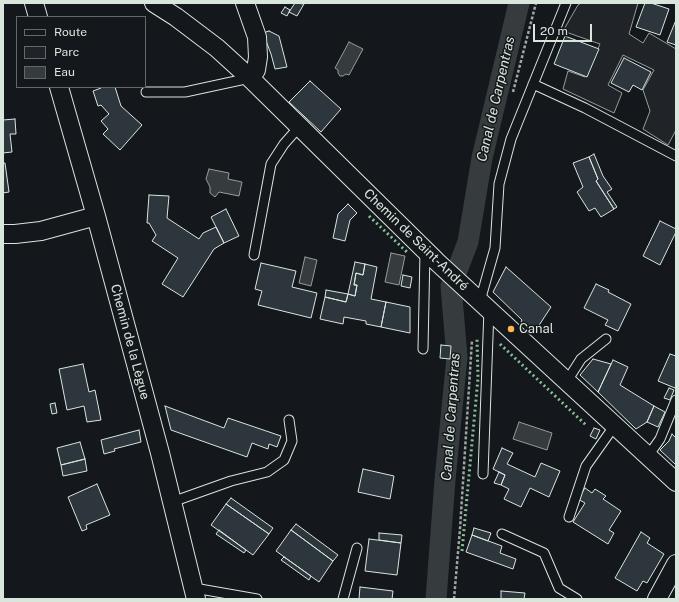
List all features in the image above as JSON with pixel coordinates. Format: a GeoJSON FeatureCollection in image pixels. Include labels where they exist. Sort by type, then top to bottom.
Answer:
{"type":"FeatureCollection","features":[{"type":"Feature","properties":{"kind":"street"},"geometry":{"type":"LineString","coordinates":[[34,3],[38,16]]}},
{"type":"Feature","properties":{"kind":"street","name":"Chemin de Saint-André"},"geometry":{"type":"LineString","coordinates":[[154,3],[176,17],[217,48],[250,78],[431,256],[676,482]]}},
{"type":"Feature","properties":{"kind":"street"},"geometry":{"type":"LineString","coordinates":[[245,3],[257,37],[258,57],[256,70],[250,78]]}},
{"type":"Feature","properties":{"kind":"street","name":"Chemin de la Lègue"},"geometry":{"type":"LineString","coordinates":[[59,88],[96,216],[195,594]]}},
{"type":"Feature","properties":{"kind":"street"},"geometry":{"type":"LineString","coordinates":[[3,234],[41,231],[96,216]]}},
{"type":"Feature","properties":{"kind":"street"},"geometry":{"type":"LineString","coordinates":[[657,599],[676,564]]}},
{"type":"Feature","properties":{"kind":"lane"},"geometry":{"type":"LineString","coordinates":[[483,474],[479,300],[495,248],[499,184],[511,140],[566,3]]}},
{"type":"Feature","properties":{"kind":"lane"},"geometry":{"type":"LineString","coordinates":[[146,92],[185,92],[250,78]]}},
{"type":"Feature","properties":{"kind":"lane"},"geometry":{"type":"LineString","coordinates":[[533,84],[585,108],[676,156]]}},
{"type":"Feature","properties":{"kind":"lane"},"geometry":{"type":"LineString","coordinates":[[254,255],[271,164],[284,144],[299,127]]}},
{"type":"Feature","properties":{"kind":"lane"},"geometry":{"type":"LineString","coordinates":[[423,349],[431,256]]}},
{"type":"Feature","properties":{"kind":"lane"},"geometry":{"type":"LineString","coordinates":[[566,381],[581,359],[606,339]]}},
{"type":"Feature","properties":{"kind":"lane"},"geometry":{"type":"LineString","coordinates":[[648,456],[660,439],[676,400]]}},
{"type":"Feature","properties":{"kind":"lane"},"geometry":{"type":"LineString","coordinates":[[172,502],[231,481],[267,472],[284,460],[292,441],[289,420]]}},
{"type":"Feature","properties":{"kind":"lane"},"geometry":{"type":"LineString","coordinates":[[569,517],[586,466],[615,425]]}},
{"type":"Feature","properties":{"kind":"lane"},"geometry":{"type":"LineString","coordinates":[[502,534],[544,553],[559,588],[577,599]]}},
{"type":"Feature","properties":{"kind":"lane"},"geometry":{"type":"LineString","coordinates":[[343,599],[357,548]]}},
{"type":"Feature","properties":{"kind":"lane"},"geometry":{"type":"LineString","coordinates":[[195,594],[257,599]]}},
{"type":"Feature","properties":{"kind":"path"},"geometry":{"type":"LineString","coordinates":[[454,599],[460,529],[472,336]]}},
{"type":"Feature","properties":{"kind":"green space"},"geometry":{"type":"Polygon","coordinates":[[[581,3],[638,3],[629,34],[643,43],[649,33],[676,49],[676,130],[668,145],[643,129],[650,111],[643,90],[654,70],[623,55],[608,85],[622,93],[614,113],[563,89],[568,71],[585,77],[600,44],[563,31],[578,5],[581,3]]]}},
{"type":"Feature","properties":{"kind":"water"},"geometry":{"type":"Polygon","coordinates":[[[349,42],[363,49],[349,75],[346,74],[340,76],[338,70],[335,68],[349,42]]]}},
{"type":"Feature","properties":{"kind":"water"},"geometry":{"type":"Polygon","coordinates":[[[209,169],[229,173],[228,179],[242,182],[239,196],[219,192],[215,197],[210,193],[210,187],[206,179],[209,169]]]}},
{"type":"Feature","properties":{"kind":"water"},"geometry":{"type":"Polygon","coordinates":[[[391,253],[405,256],[399,285],[385,282],[391,253]]]}},
{"type":"Feature","properties":{"kind":"water"},"geometry":{"type":"Polygon","coordinates":[[[305,257],[317,260],[311,286],[299,283],[305,257]]]}},
{"type":"Feature","properties":{"kind":"water"},"geometry":{"type":"Polygon","coordinates":[[[519,422],[552,433],[547,450],[513,439],[519,422]]]}},
{"type":"Feature","properties":{"kind":"building"},"geometry":{"type":"Polygon","coordinates":[[[295,3],[304,4],[297,16],[289,12],[295,3]]]}},
{"type":"Feature","properties":{"kind":"building"},"geometry":{"type":"Polygon","coordinates":[[[645,3],[651,3],[669,9],[660,35],[636,27],[645,3]]]}},
{"type":"Feature","properties":{"kind":"building"},"geometry":{"type":"Polygon","coordinates":[[[285,7],[290,10],[287,16],[281,13],[285,7]]]}},
{"type":"Feature","properties":{"kind":"building"},"geometry":{"type":"Polygon","coordinates":[[[676,20],[676,45],[667,42],[676,20]]]}},
{"type":"Feature","properties":{"kind":"building"},"geometry":{"type":"Polygon","coordinates":[[[269,31],[279,36],[287,67],[275,69],[263,33],[269,31]]]}},
{"type":"Feature","properties":{"kind":"building"},"geometry":{"type":"Polygon","coordinates":[[[565,36],[599,49],[587,77],[554,64],[565,36]]]}},
{"type":"Feature","properties":{"kind":"building"},"geometry":{"type":"Polygon","coordinates":[[[624,58],[651,72],[642,90],[633,85],[629,92],[611,83],[624,58]]]}},
{"type":"Feature","properties":{"kind":"building"},"geometry":{"type":"Polygon","coordinates":[[[310,81],[341,109],[321,132],[289,102],[310,81]]]}},
{"type":"Feature","properties":{"kind":"building"},"geometry":{"type":"Polygon","coordinates":[[[101,88],[115,88],[121,106],[142,125],[120,150],[103,134],[108,129],[101,121],[109,114],[101,105],[98,106],[93,91],[101,88]]]}},
{"type":"Feature","properties":{"kind":"building"},"geometry":{"type":"Polygon","coordinates":[[[15,119],[16,134],[10,134],[12,152],[3,153],[3,120],[15,119]]]}},
{"type":"Feature","properties":{"kind":"building"},"geometry":{"type":"Polygon","coordinates":[[[594,154],[603,176],[612,189],[607,192],[617,207],[614,209],[596,181],[598,179],[589,157],[594,154]]]}},
{"type":"Feature","properties":{"kind":"building"},"geometry":{"type":"Polygon","coordinates":[[[589,157],[598,179],[596,181],[614,209],[601,217],[595,208],[589,211],[577,192],[583,187],[573,163],[589,157]]]}},
{"type":"Feature","properties":{"kind":"building"},"geometry":{"type":"Polygon","coordinates":[[[3,163],[5,163],[9,192],[3,193],[3,163]]]}},
{"type":"Feature","properties":{"kind":"building"},"geometry":{"type":"Polygon","coordinates":[[[149,195],[169,196],[167,218],[199,239],[203,233],[216,227],[224,243],[214,249],[183,297],[162,284],[178,258],[152,241],[156,235],[149,223],[147,223],[149,195]]]}},
{"type":"Feature","properties":{"kind":"building"},"geometry":{"type":"Polygon","coordinates":[[[348,204],[357,213],[350,220],[345,241],[333,238],[338,214],[348,204]]]}},
{"type":"Feature","properties":{"kind":"building"},"geometry":{"type":"Polygon","coordinates":[[[226,209],[239,236],[224,243],[211,217],[226,209]]]}},
{"type":"Feature","properties":{"kind":"building"},"geometry":{"type":"Polygon","coordinates":[[[660,221],[676,229],[676,232],[660,265],[643,256],[660,221]]]}},
{"type":"Feature","properties":{"kind":"building"},"geometry":{"type":"Polygon","coordinates":[[[355,262],[365,264],[363,275],[356,273],[354,285],[357,285],[355,296],[348,294],[355,262]]]}},
{"type":"Feature","properties":{"kind":"building"},"geometry":{"type":"Polygon","coordinates":[[[261,263],[296,271],[292,287],[317,293],[311,318],[258,305],[262,291],[255,289],[261,263]]]}},
{"type":"Feature","properties":{"kind":"building"},"geometry":{"type":"Polygon","coordinates":[[[365,264],[377,267],[371,299],[386,302],[381,327],[366,324],[366,321],[344,317],[343,324],[320,319],[325,297],[346,302],[348,294],[355,296],[357,285],[354,285],[356,273],[363,275],[365,264]]]}},
{"type":"Feature","properties":{"kind":"building"},"geometry":{"type":"Polygon","coordinates":[[[506,267],[551,307],[534,333],[521,322],[522,320],[493,292],[506,267]]]}},
{"type":"Feature","properties":{"kind":"building"},"geometry":{"type":"Polygon","coordinates":[[[403,275],[412,277],[410,288],[401,286],[403,275]]]}},
{"type":"Feature","properties":{"kind":"building"},"geometry":{"type":"Polygon","coordinates":[[[596,284],[609,290],[608,292],[631,304],[618,331],[605,325],[608,320],[584,308],[596,284]]]}},
{"type":"Feature","properties":{"kind":"building"},"geometry":{"type":"Polygon","coordinates":[[[326,290],[348,294],[346,302],[325,297],[326,290]]]}},
{"type":"Feature","properties":{"kind":"building"},"geometry":{"type":"Polygon","coordinates":[[[386,302],[410,307],[410,333],[381,327],[386,302]]]}},
{"type":"Feature","properties":{"kind":"building"},"geometry":{"type":"Polygon","coordinates":[[[441,345],[451,346],[450,359],[440,358],[441,345]]]}},
{"type":"Feature","properties":{"kind":"building"},"geometry":{"type":"Polygon","coordinates":[[[670,354],[676,356],[675,388],[658,381],[670,354]]]}},
{"type":"Feature","properties":{"kind":"building"},"geometry":{"type":"Polygon","coordinates":[[[593,359],[611,364],[598,392],[580,375],[593,359]]]}},
{"type":"Feature","properties":{"kind":"building"},"geometry":{"type":"Polygon","coordinates":[[[613,360],[628,367],[620,385],[654,406],[647,422],[636,429],[598,392],[613,360]]]}},
{"type":"Feature","properties":{"kind":"building"},"geometry":{"type":"Polygon","coordinates":[[[83,364],[89,392],[95,390],[101,420],[87,422],[84,406],[67,410],[59,369],[83,364]]]}},
{"type":"Feature","properties":{"kind":"building"},"geometry":{"type":"Polygon","coordinates":[[[669,388],[674,390],[670,400],[664,398],[669,388]]]}},
{"type":"Feature","properties":{"kind":"building"},"geometry":{"type":"Polygon","coordinates":[[[55,403],[57,413],[52,414],[50,404],[55,403]]]}},
{"type":"Feature","properties":{"kind":"building"},"geometry":{"type":"Polygon","coordinates":[[[165,406],[224,428],[228,418],[281,436],[277,447],[269,444],[268,449],[252,443],[247,457],[171,430],[165,406]]]}},
{"type":"Feature","properties":{"kind":"building"},"geometry":{"type":"Polygon","coordinates":[[[654,406],[665,412],[658,427],[647,422],[654,406]]]}},
{"type":"Feature","properties":{"kind":"building"},"geometry":{"type":"Polygon","coordinates":[[[594,428],[600,430],[596,439],[590,436],[594,428]]]}},
{"type":"Feature","properties":{"kind":"building"},"geometry":{"type":"Polygon","coordinates":[[[139,430],[141,442],[114,449],[115,451],[104,454],[101,440],[139,430]]]}},
{"type":"Feature","properties":{"kind":"building"},"geometry":{"type":"Polygon","coordinates":[[[672,434],[676,438],[676,465],[660,450],[669,441],[672,434]]]}},
{"type":"Feature","properties":{"kind":"building"},"geometry":{"type":"Polygon","coordinates":[[[80,442],[85,459],[61,465],[57,448],[80,442]]]}},
{"type":"Feature","properties":{"kind":"building"},"geometry":{"type":"Polygon","coordinates":[[[502,448],[513,453],[507,464],[535,477],[541,463],[560,471],[549,497],[530,488],[521,507],[504,499],[509,489],[501,485],[505,475],[493,469],[502,448]]]}},
{"type":"Feature","properties":{"kind":"building"},"geometry":{"type":"Polygon","coordinates":[[[85,459],[87,471],[63,476],[61,465],[85,459]]]}},
{"type":"Feature","properties":{"kind":"building"},"geometry":{"type":"Polygon","coordinates":[[[363,469],[394,476],[390,499],[358,492],[363,469]]]}},
{"type":"Feature","properties":{"kind":"building"},"geometry":{"type":"Polygon","coordinates":[[[499,472],[505,475],[501,485],[494,483],[499,472]]]}},
{"type":"Feature","properties":{"kind":"building"},"geometry":{"type":"Polygon","coordinates":[[[97,484],[110,515],[86,525],[87,529],[82,531],[68,497],[97,484]]]}},
{"type":"Feature","properties":{"kind":"building"},"geometry":{"type":"Polygon","coordinates":[[[585,488],[592,493],[595,489],[606,496],[603,499],[621,511],[609,530],[614,533],[608,544],[573,522],[585,503],[578,499],[585,488]]]}},
{"type":"Feature","properties":{"kind":"building"},"geometry":{"type":"Polygon","coordinates":[[[231,498],[273,528],[269,534],[226,504],[231,498]]]}},
{"type":"Feature","properties":{"kind":"building"},"geometry":{"type":"Polygon","coordinates":[[[226,504],[269,534],[253,555],[211,525],[226,504]]]}},
{"type":"Feature","properties":{"kind":"building"},"geometry":{"type":"Polygon","coordinates":[[[296,524],[338,555],[333,561],[291,530],[296,524]]]}},
{"type":"Feature","properties":{"kind":"building"},"geometry":{"type":"Polygon","coordinates":[[[474,528],[491,533],[488,541],[472,535],[474,528]]]}},
{"type":"Feature","properties":{"kind":"building"},"geometry":{"type":"Polygon","coordinates":[[[219,530],[246,550],[244,553],[216,534],[219,530]]]}},
{"type":"Feature","properties":{"kind":"building"},"geometry":{"type":"Polygon","coordinates":[[[291,530],[333,561],[319,582],[276,551],[291,530]]]}},
{"type":"Feature","properties":{"kind":"building"},"geometry":{"type":"Polygon","coordinates":[[[641,532],[650,538],[647,543],[664,554],[647,583],[643,581],[637,591],[615,578],[641,532]]]}},
{"type":"Feature","properties":{"kind":"building"},"geometry":{"type":"Polygon","coordinates":[[[379,533],[402,535],[401,543],[379,540],[379,533]]]}},
{"type":"Feature","properties":{"kind":"building"},"geometry":{"type":"Polygon","coordinates":[[[472,535],[502,546],[500,553],[516,559],[513,569],[466,552],[472,535]]]}},
{"type":"Feature","properties":{"kind":"building"},"geometry":{"type":"Polygon","coordinates":[[[369,539],[401,543],[397,575],[365,571],[369,539]]]}},
{"type":"Feature","properties":{"kind":"building"},"geometry":{"type":"Polygon","coordinates":[[[284,557],[311,576],[309,580],[281,560],[284,557]]]}},
{"type":"Feature","properties":{"kind":"building"},"geometry":{"type":"Polygon","coordinates":[[[360,587],[393,591],[392,599],[359,599],[360,587]]]}},
{"type":"Feature","properties":{"kind":"building"},"geometry":{"type":"Polygon","coordinates":[[[501,591],[525,593],[524,599],[501,599],[501,591]]]}},
{"type":"Feature","properties":{"kind":"waterway","name":"Canal de Carpentras"},"geometry":{"type":"LineString","coordinates":[[436,599],[445,480],[457,357],[451,286],[468,242],[482,158],[519,3]]}},
{"type":"Feature","properties":{"kind":"hedge"},"geometry":{"type":"LineString","coordinates":[[369,216],[408,253]]}},
{"type":"Feature","properties":{"kind":"hedge"},"geometry":{"type":"LineString","coordinates":[[462,551],[478,378],[477,339]]}},
{"type":"Feature","properties":{"kind":"hedge"},"geometry":{"type":"LineString","coordinates":[[500,344],[587,426]]}},
{"type":"Feature","properties":{"kind":"place","name":"Canal"},"geometry":{"type":"Point","coordinates":[511,329]}}]}
